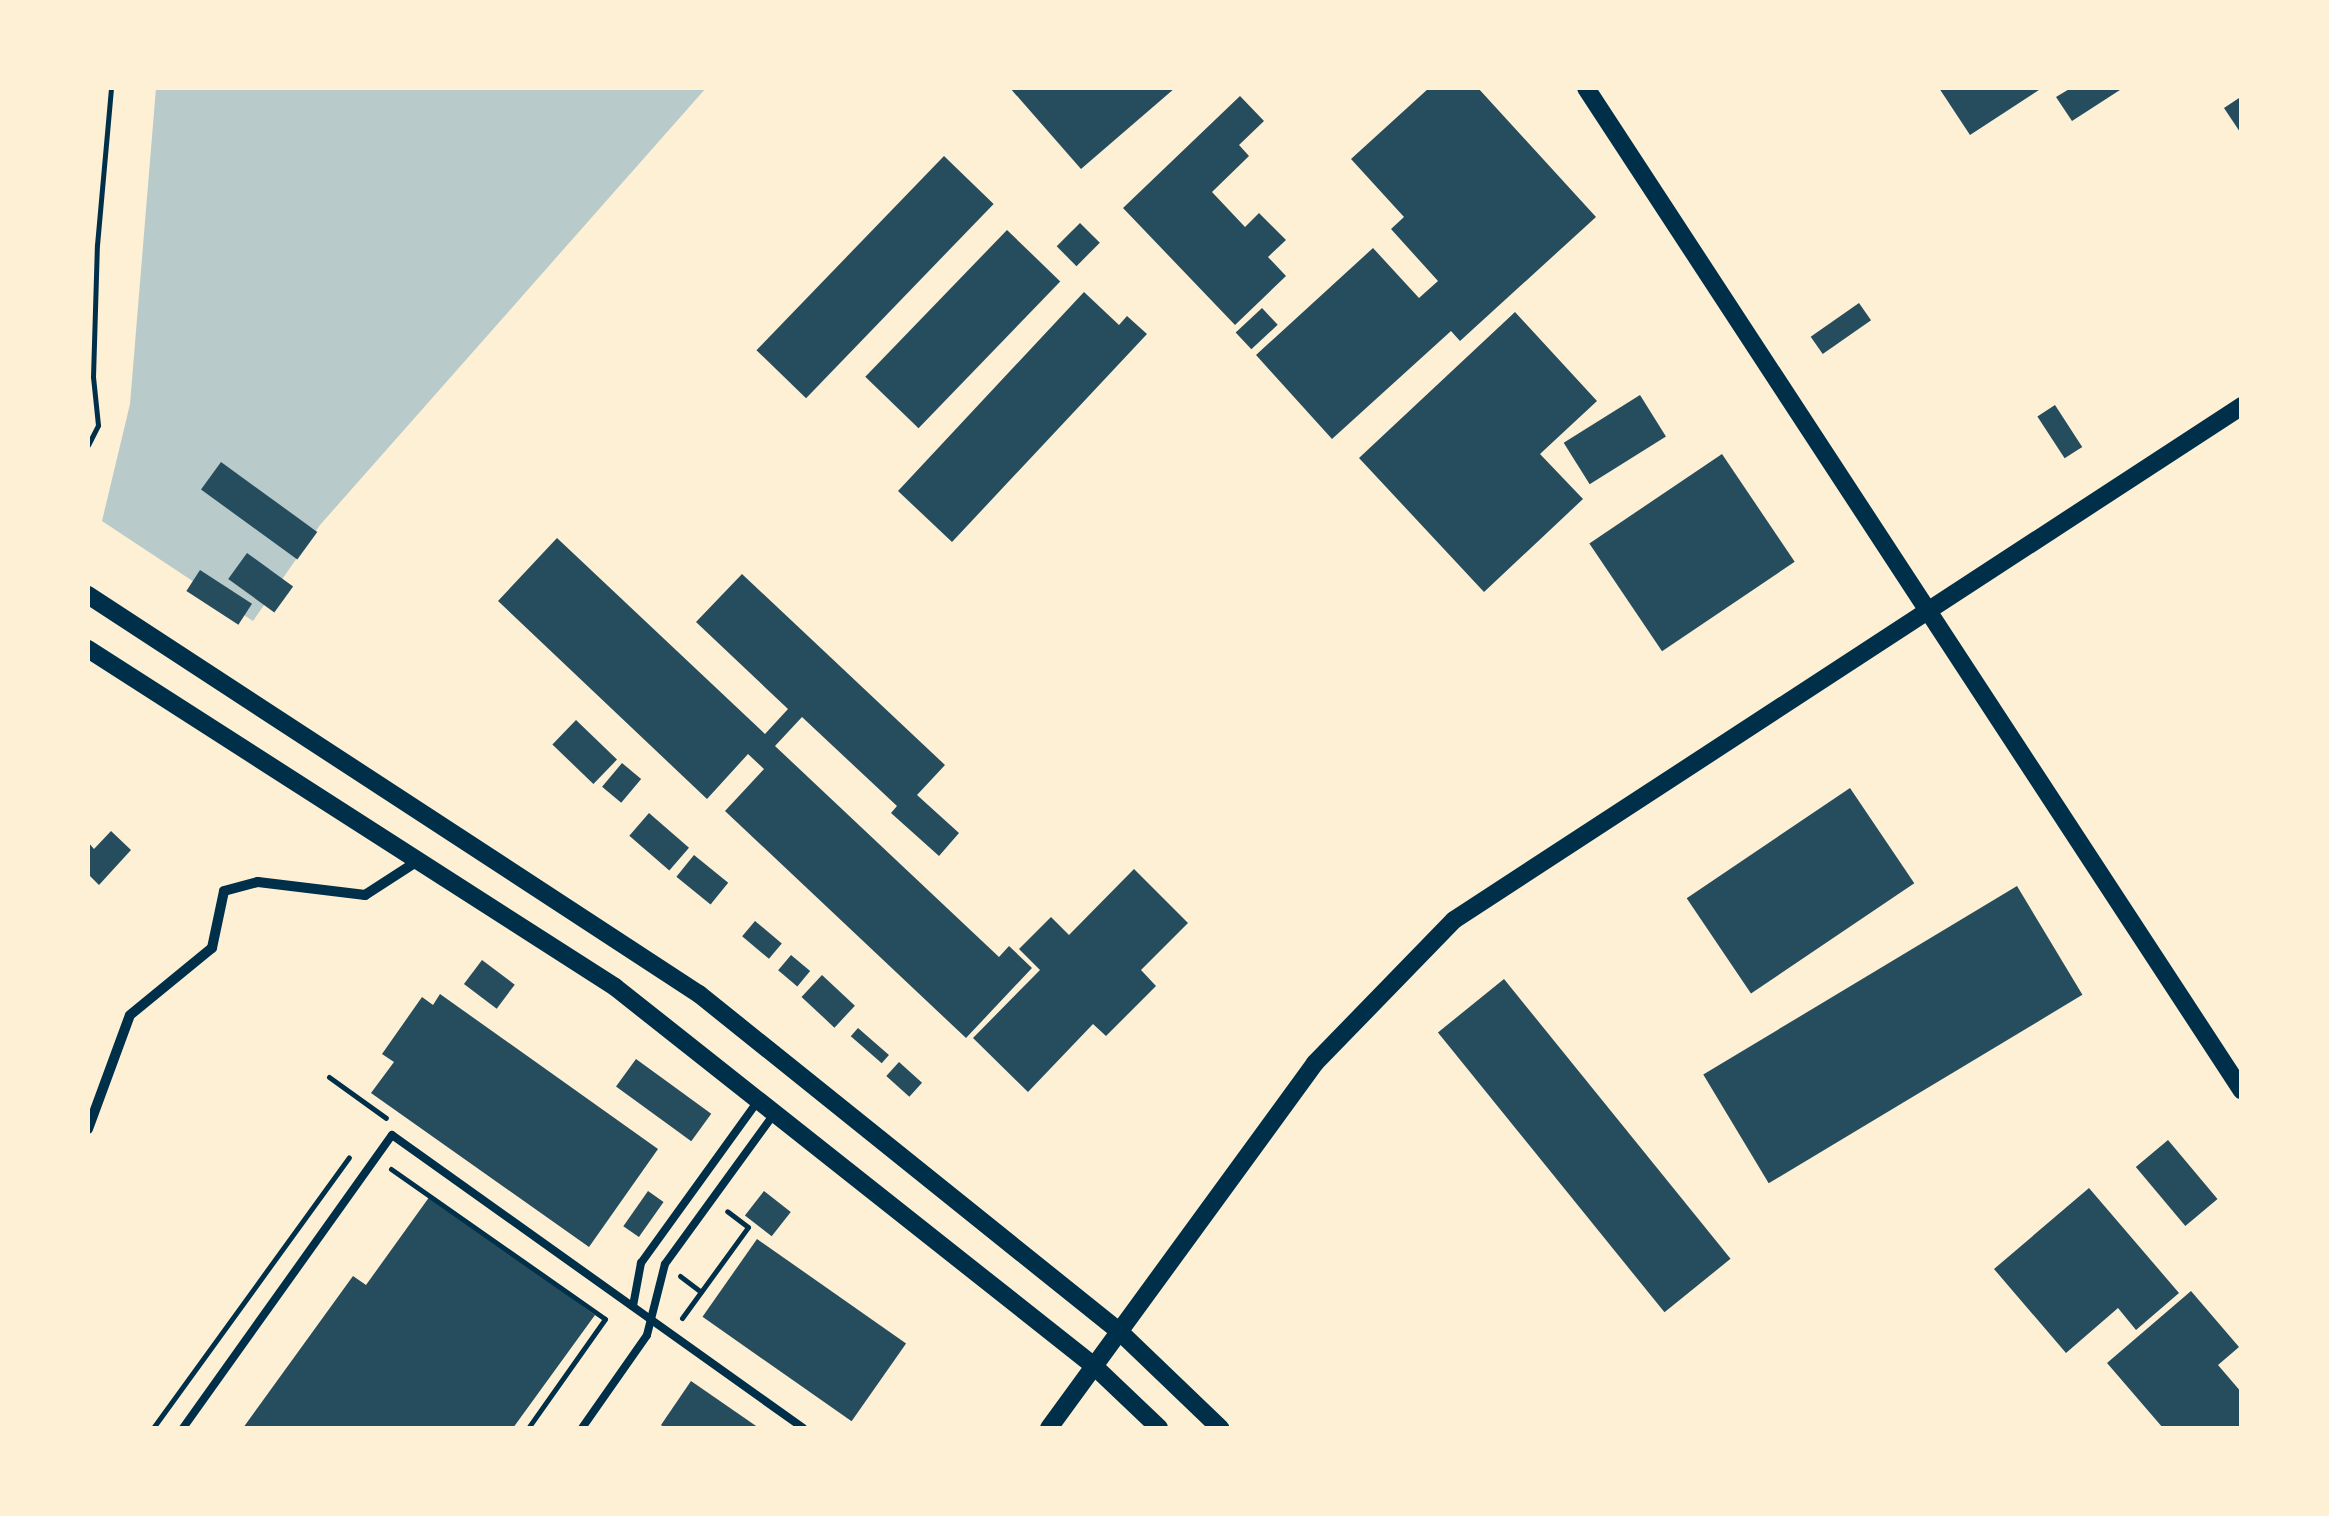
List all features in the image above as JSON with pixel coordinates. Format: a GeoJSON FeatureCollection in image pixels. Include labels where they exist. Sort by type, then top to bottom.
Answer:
{"type":"FeatureCollection","features":[{"type":"Feature","properties":{"kind":"street"},"geometry":{"type":"LineString","coordinates":[[1586,88],[2242,1091]]}},
{"type":"Feature","properties":{"kind":"street"},"geometry":{"type":"LineString","coordinates":[[1049,1428],[1315,1063],[1454,920],[2242,406]]}},
{"type":"Feature","properties":{"kind":"street"},"geometry":{"type":"LineString","coordinates":[[88,595],[698,994],[1120,1332],[1220,1428]]}},
{"type":"Feature","properties":{"kind":"street"},"geometry":{"type":"LineString","coordinates":[[88,649],[422,858],[615,987],[1094,1366],[1158,1428]]}},
{"type":"Feature","properties":{"kind":"street"},"geometry":{"type":"LineString","coordinates":[[88,1129],[130,1014],[212,948],[224,891],[258,882],[365,895],[422,858]]}},
{"type":"Feature","properties":{"kind":"lane"},"geometry":{"type":"LineString","coordinates":[[632,1306],[641,1263],[758,1101]]}},
{"type":"Feature","properties":{"kind":"lane"},"geometry":{"type":"LineString","coordinates":[[582,1428],[653,1321],[665,1264],[774,1114]]}},
{"type":"Feature","properties":{"kind":"lane"},"geometry":{"type":"LineString","coordinates":[[184,1428],[392,1135],[803,1428]]}},
{"type":"Feature","properties":{"kind":"path"},"geometry":{"type":"LineString","coordinates":[[88,444],[98,425],[93,377],[97,264],[111,88]]}},
{"type":"Feature","properties":{"kind":"path"},"geometry":{"type":"LineString","coordinates":[[153,1428],[350,1157]]}},
{"type":"Feature","properties":{"kind":"path"},"geometry":{"type":"LineString","coordinates":[[384,1180],[392,1168],[606,1319],[528,1428]]}},
{"type":"Feature","properties":{"kind":"path"},"geometry":{"type":"LineString","coordinates":[[680,1319],[748,1227],[724,1210],[735,1195]]}},
{"type":"Feature","properties":{"kind":"path"},"geometry":{"type":"LineString","coordinates":[[673,1271],[701,1292]]}},
{"type":"Feature","properties":{"kind":"shaded area"},"geometry":{"type":"Polygon","coordinates":[[[156,88],[706,88],[320,525],[253,621],[102,521],[130,404],[156,88]]]}},
{"type":"Feature","properties":{"kind":"building"},"geometry":{"type":"Polygon","coordinates":[[[1010,88],[1175,88],[1081,169],[1010,88]]]}},
{"type":"Feature","properties":{"kind":"building"},"geometry":{"type":"Polygon","coordinates":[[[1429,88],[1478,88],[1596,217],[1460,341],[1451,331],[1332,439],[1256,355],[1373,248],[1419,298],[1438,281],[1391,229],[1404,217],[1351,159],[1429,88]]]}},
{"type":"Feature","properties":{"kind":"building"},"geometry":{"type":"Polygon","coordinates":[[[1939,88],[2042,88],[1970,135],[1939,88]]]}},
{"type":"Feature","properties":{"kind":"building"},"geometry":{"type":"Polygon","coordinates":[[[2071,88],[2123,88],[2072,121],[2056,97],[2071,88]]]}},
{"type":"Feature","properties":{"kind":"building"},"geometry":{"type":"Polygon","coordinates":[[[1240,96],[1264,121],[1239,145],[1249,156],[1212,192],[1245,227],[1259,213],[1286,240],[1268,257],[1286,276],[1235,325],[1123,208],[1240,96]]]}},
{"type":"Feature","properties":{"kind":"building"},"geometry":{"type":"Polygon","coordinates":[[[2242,96],[2242,135],[2224,108],[2242,96]]]}},
{"type":"Feature","properties":{"kind":"building"},"geometry":{"type":"Polygon","coordinates":[[[944,156],[994,204],[806,398],[756,350],[944,156]]]}},
{"type":"Feature","properties":{"kind":"building"},"geometry":{"type":"Polygon","coordinates":[[[1080,223],[1100,243],[1076,266],[1057,246],[1080,223]]]}},
{"type":"Feature","properties":{"kind":"building"},"geometry":{"type":"Polygon","coordinates":[[[1007,230],[1060,281],[919,428],[865,377],[1007,230]]]}},
{"type":"Feature","properties":{"kind":"building"},"geometry":{"type":"Polygon","coordinates":[[[1084,292],[1119,325],[1127,316],[1147,334],[952,542],[898,491],[1084,292]]]}},
{"type":"Feature","properties":{"kind":"building"},"geometry":{"type":"Polygon","coordinates":[[[1859,303],[1871,320],[1823,354],[1811,337],[1859,303]]]}},
{"type":"Feature","properties":{"kind":"building"},"geometry":{"type":"Polygon","coordinates":[[[1262,308],[1278,325],[1251,349],[1236,333],[1262,308]]]}},
{"type":"Feature","properties":{"kind":"building"},"geometry":{"type":"Polygon","coordinates":[[[1515,312],[1597,401],[1540,454],[1583,499],[1484,592],[1359,458],[1515,312]]]}},
{"type":"Feature","properties":{"kind":"building"},"geometry":{"type":"Polygon","coordinates":[[[1640,395],[1666,437],[1590,484],[1564,443],[1640,395]]]}},
{"type":"Feature","properties":{"kind":"building"},"geometry":{"type":"Polygon","coordinates":[[[2055,405],[2082,447],[2065,458],[2037,416],[2055,405]]]}},
{"type":"Feature","properties":{"kind":"building"},"geometry":{"type":"Polygon","coordinates":[[[1722,454],[1795,562],[1662,651],[1589,543],[1722,454]]]}},
{"type":"Feature","properties":{"kind":"building"},"geometry":{"type":"Polygon","coordinates":[[[221,462],[317,532],[297,559],[201,490],[221,462]]]}},
{"type":"Feature","properties":{"kind":"building"},"geometry":{"type":"Polygon","coordinates":[[[557,538],[765,734],[788,709],[696,622],[742,574],[945,765],[917,795],[959,833],[939,856],[891,813],[897,806],[802,717],[775,746],[999,957],[1009,946],[1032,968],[966,1038],[725,811],[764,769],[748,754],[707,799],[498,601],[557,538]]]}},
{"type":"Feature","properties":{"kind":"building"},"geometry":{"type":"Polygon","coordinates":[[[247,553],[293,587],[274,612],[228,579],[247,553]]]}},
{"type":"Feature","properties":{"kind":"building"},"geometry":{"type":"Polygon","coordinates":[[[200,570],[252,604],[238,625],[186,591],[200,570]]]}},
{"type":"Feature","properties":{"kind":"building"},"geometry":{"type":"Polygon","coordinates":[[[576,720],[617,760],[593,784],[552,744],[576,720]]]}},
{"type":"Feature","properties":{"kind":"building"},"geometry":{"type":"Polygon","coordinates":[[[622,763],[641,779],[621,803],[602,787],[622,763]]]}},
{"type":"Feature","properties":{"kind":"building"},"geometry":{"type":"Polygon","coordinates":[[[1850,788],[1914,883],[1751,994],[1687,898],[1850,788]]]}},
{"type":"Feature","properties":{"kind":"building"},"geometry":{"type":"Polygon","coordinates":[[[649,813],[689,848],[669,870],[629,836],[649,813]]]}},
{"type":"Feature","properties":{"kind":"building"},"geometry":{"type":"Polygon","coordinates":[[[111,831],[131,850],[99,885],[88,874],[88,842],[94,849],[111,831]]]}},
{"type":"Feature","properties":{"kind":"building"},"geometry":{"type":"Polygon","coordinates":[[[694,855],[728,883],[711,904],[676,877],[694,855]]]}},
{"type":"Feature","properties":{"kind":"building"},"geometry":{"type":"Polygon","coordinates":[[[1134,869],[1188,923],[1141,970],[1156,986],[1106,1036],[1093,1024],[1028,1092],[973,1038],[1040,970],[1019,949],[1051,917],[1069,935],[1134,869]]]}},
{"type":"Feature","properties":{"kind":"building"},"geometry":{"type":"Polygon","coordinates":[[[2017,886],[2082,995],[1769,1183],[1703,1075],[2017,886]]]}},
{"type":"Feature","properties":{"kind":"building"},"geometry":{"type":"Polygon","coordinates":[[[755,921],[782,943],[769,959],[742,936],[755,921]]]}},
{"type":"Feature","properties":{"kind":"building"},"geometry":{"type":"Polygon","coordinates":[[[791,955],[810,971],[797,986],[778,970],[791,955]]]}},
{"type":"Feature","properties":{"kind":"building"},"geometry":{"type":"Polygon","coordinates":[[[482,960],[515,985],[497,1009],[464,984],[482,960]]]}},
{"type":"Feature","properties":{"kind":"building"},"geometry":{"type":"Polygon","coordinates":[[[822,975],[855,1006],[834,1028],[802,997],[822,975]]]}},
{"type":"Feature","properties":{"kind":"building"},"geometry":{"type":"Polygon","coordinates":[[[1504,979],[1731,1259],[1664,1312],[1438,1032],[1504,979]]]}},
{"type":"Feature","properties":{"kind":"building"},"geometry":{"type":"Polygon","coordinates":[[[440,994],[658,1149],[589,1247],[371,1093],[394,1062],[382,1054],[422,997],[433,1005],[440,994]]]}},
{"type":"Feature","properties":{"kind":"building"},"geometry":{"type":"Polygon","coordinates":[[[858,1028],[889,1055],[882,1063],[851,1036],[858,1028]]]}},
{"type":"Feature","properties":{"kind":"building"},"geometry":{"type":"Polygon","coordinates":[[[636,1059],[711,1114],[691,1141],[616,1087],[636,1059]]]}},
{"type":"Feature","properties":{"kind":"building"},"geometry":{"type":"Polygon","coordinates":[[[899,1062],[922,1083],[909,1097],[886,1076],[899,1062]]]}},
{"type":"Feature","properties":{"kind":"building"},"geometry":{"type":"Polygon","coordinates":[[[2168,1140],[2217,1199],[2185,1226],[2136,1167],[2168,1140]]]}},
{"type":"Feature","properties":{"kind":"building"},"geometry":{"type":"Polygon","coordinates":[[[2089,1188],[2179,1293],[2136,1330],[2118,1308],[2066,1353],[1994,1269],[2089,1188]]]}},
{"type":"Feature","properties":{"kind":"building"},"geometry":{"type":"Polygon","coordinates":[[[648,1191],[664,1202],[639,1237],[623,1226],[648,1191]]]}},
{"type":"Feature","properties":{"kind":"building"},"geometry":{"type":"Polygon","coordinates":[[[764,1191],[791,1212],[772,1236],[745,1215],[764,1191]]]}},
{"type":"Feature","properties":{"kind":"building"},"geometry":{"type":"Polygon","coordinates":[[[430,1196],[595,1315],[513,1428],[243,1428],[353,1276],[366,1285],[430,1196]]]}},
{"type":"Feature","properties":{"kind":"building"},"geometry":{"type":"Polygon","coordinates":[[[757,1239],[906,1343],[852,1421],[703,1317],[757,1239]]]}},
{"type":"Feature","properties":{"kind":"building"},"geometry":{"type":"Polygon","coordinates":[[[2191,1291],[2239,1347],[2218,1365],[2242,1393],[2242,1428],[2163,1428],[2107,1363],[2191,1291]]]}},
{"type":"Feature","properties":{"kind":"building"},"geometry":{"type":"Polygon","coordinates":[[[691,1381],[759,1428],[665,1428],[661,1425],[691,1381]]]}}]}
